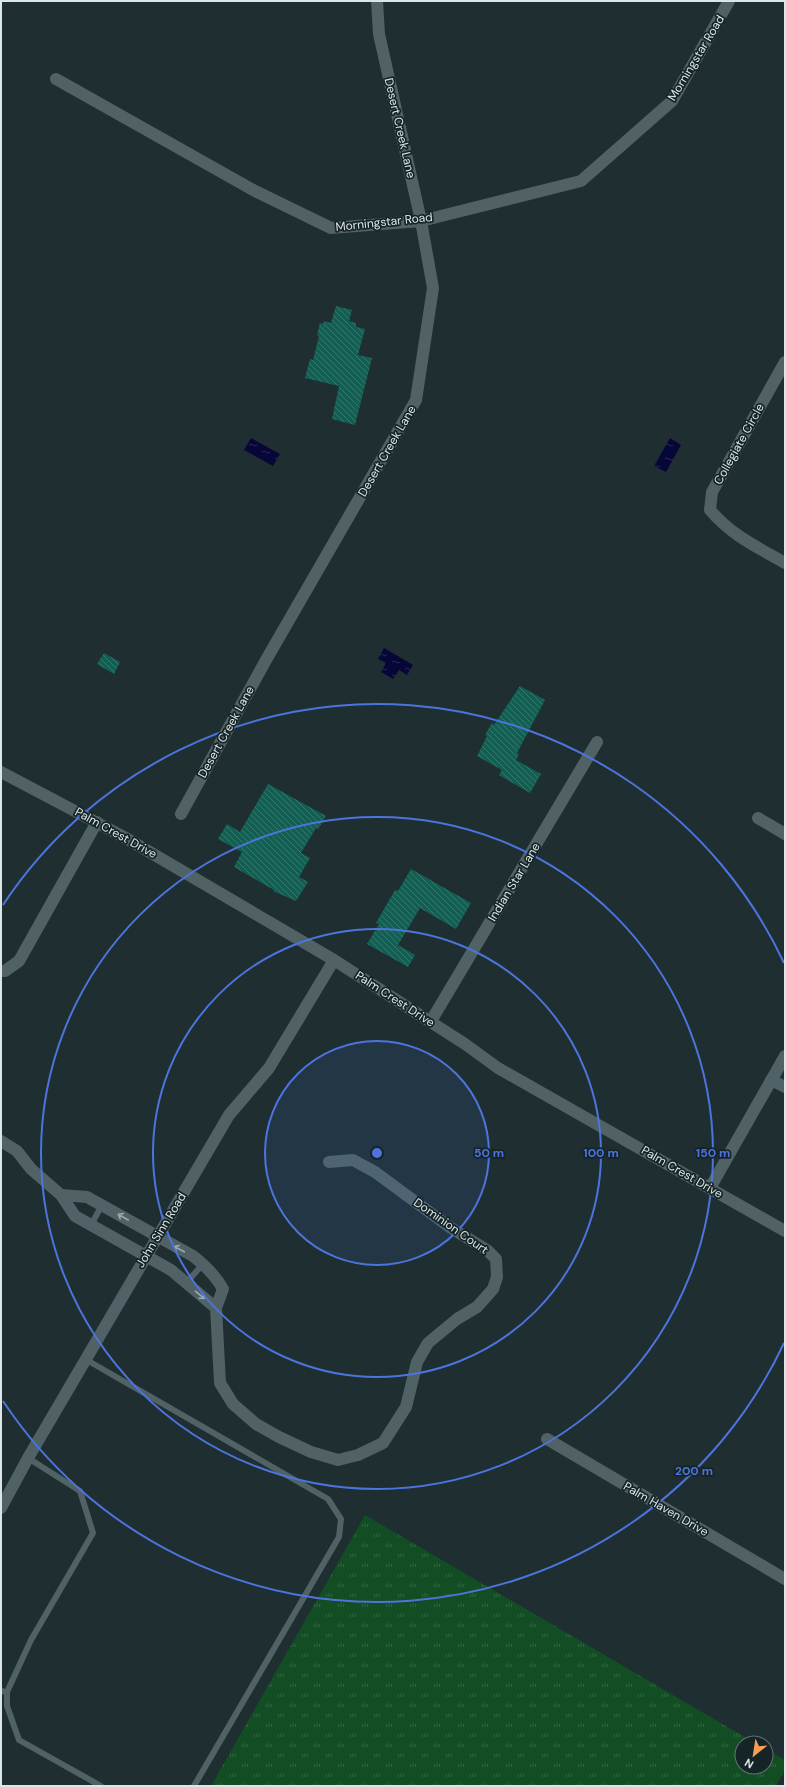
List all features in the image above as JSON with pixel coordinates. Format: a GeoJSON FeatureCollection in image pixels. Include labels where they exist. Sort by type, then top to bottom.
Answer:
{"type":"FeatureCollection","features":[{"type":"Feature","properties":{"kind":"street","name":"Desert Creek Lane"},"geometry":{"type":"LineString","coordinates":[[181,814],[266,660],[416,400],[433,288],[421,221],[378,34],[377,1]]}},
{"type":"Feature","properties":{"kind":"street","name":"Morningstar Road"},"geometry":{"type":"LineString","coordinates":[[56,78],[255,191],[331,228],[421,221],[581,180],[672,101],[730,1]]}},
{"type":"Feature","properties":{"kind":"street","name":"Collegiate Circle"},"geometry":{"type":"LineString","coordinates":[[785,362],[712,492],[710,510],[722,524],[785,563]]}},
{"type":"Feature","properties":{"kind":"street","name":"Indian Star Lane"},"geometry":{"type":"LineString","coordinates":[[431,1022],[597,742]]}},
{"type":"Feature","properties":{"kind":"street","name":"Palm Crest Drive"},"geometry":{"type":"LineString","coordinates":[[1,772],[97,822],[334,960],[431,1022],[498,1068],[785,1231]]}},
{"type":"Feature","properties":{"kind":"street"},"geometry":{"type":"LineString","coordinates":[[758,818],[785,834]]}},
{"type":"Feature","properties":{"kind":"street"},"geometry":{"type":"LineString","coordinates":[[1,971],[5,971],[19,961],[97,822]]}},
{"type":"Feature","properties":{"kind":"street","name":"John Sinn Road"},"geometry":{"type":"LineString","coordinates":[[1,1508],[85,1359],[229,1115],[269,1068],[334,960]]}},
{"type":"Feature","properties":{"kind":"street"},"geometry":{"type":"LineString","coordinates":[[710,1188],[784,1059]]}},
{"type":"Feature","properties":{"kind":"street"},"geometry":{"type":"LineString","coordinates":[[771,1080],[785,1087]]}},
{"type":"Feature","properties":{"kind":"street"},"geometry":{"type":"LineString","coordinates":[[1,1140],[17,1151],[31,1169],[61,1195],[75,1216],[145,1257],[171,1270],[216,1308]]}},
{"type":"Feature","properties":{"kind":"street","name":"Dominion Court"},"geometry":{"type":"LineString","coordinates":[[61,1195],[87,1197],[203,1264],[217,1277],[223,1289],[216,1308],[220,1383],[233,1404],[256,1424],[279,1437],[311,1452],[338,1460],[358,1455],[383,1443],[406,1407],[417,1362],[428,1343],[457,1319],[477,1307],[493,1289],[497,1277],[496,1259],[487,1250],[451,1228],[375,1172],[353,1160],[329,1162]]}},
{"type":"Feature","properties":{"kind":"street","name":"Palm Haven Drive"},"geometry":{"type":"LineString","coordinates":[[547,1439],[785,1578]]}},
{"type":"Feature","properties":{"kind":"lane"},"geometry":{"type":"LineString","coordinates":[[91,1225],[102,1205]]}},
{"type":"Feature","properties":{"kind":"lane"},"geometry":{"type":"LineString","coordinates":[[186,1284],[203,1264]]}},
{"type":"Feature","properties":{"kind":"lane"},"geometry":{"type":"LineString","coordinates":[[85,1359],[328,1499],[340,1519],[339,1537],[194,1786]]}},
{"type":"Feature","properties":{"kind":"lane"},"geometry":{"type":"LineString","coordinates":[[28,1458],[80,1491],[93,1533],[31,1640],[4,1691],[7,1706],[19,1740],[101,1786]]}},
{"type":"Feature","properties":{"kind":"green space"},"geometry":{"type":"Polygon","coordinates":[[[365,1515],[741,1735],[734,1735],[734,1775],[774,1775],[774,1754],[785,1760],[785,1770],[776,1786],[211,1786],[365,1515]]]}},
{"type":"Feature","properties":{"kind":"water"},"geometry":{"type":"Polygon","coordinates":[[[251,438],[280,454],[273,466],[244,450],[251,438]]]}},
{"type":"Feature","properties":{"kind":"water"},"geometry":{"type":"Polygon","coordinates":[[[670,438],[681,445],[666,472],[654,466],[670,438]]]}},
{"type":"Feature","properties":{"kind":"water"},"geometry":{"type":"Polygon","coordinates":[[[384,648],[413,665],[407,675],[399,670],[393,679],[381,672],[386,663],[378,659],[384,648]]]}},
{"type":"Feature","properties":{"kind":"building"},"geometry":{"type":"Polygon","coordinates":[[[336,306],[352,310],[349,321],[356,323],[356,327],[365,329],[358,355],[372,358],[355,425],[332,419],[339,386],[305,378],[310,359],[313,360],[319,336],[317,335],[320,323],[323,324],[324,321],[331,323],[336,306]]]}},
{"type":"Feature","properties":{"kind":"building"},"geometry":{"type":"Polygon","coordinates":[[[104,653],[120,662],[114,674],[97,664],[104,653]]]}},
{"type":"Feature","properties":{"kind":"building"},"geometry":{"type":"Polygon","coordinates":[[[520,686],[545,700],[517,753],[519,754],[516,760],[541,774],[530,793],[499,775],[502,770],[477,756],[487,736],[485,735],[492,723],[494,725],[520,686]]]}},
{"type":"Feature","properties":{"kind":"building"},"geometry":{"type":"Polygon","coordinates":[[[268,784],[326,816],[318,829],[316,828],[301,853],[310,858],[299,877],[308,882],[296,901],[273,891],[274,890],[234,867],[242,852],[218,839],[227,824],[240,832],[268,784]]]}},
{"type":"Feature","properties":{"kind":"building"},"geometry":{"type":"Polygon","coordinates":[[[411,869],[471,903],[456,929],[420,908],[398,945],[415,955],[408,967],[367,944],[379,924],[376,923],[395,890],[398,891],[411,869]]]}}]}
